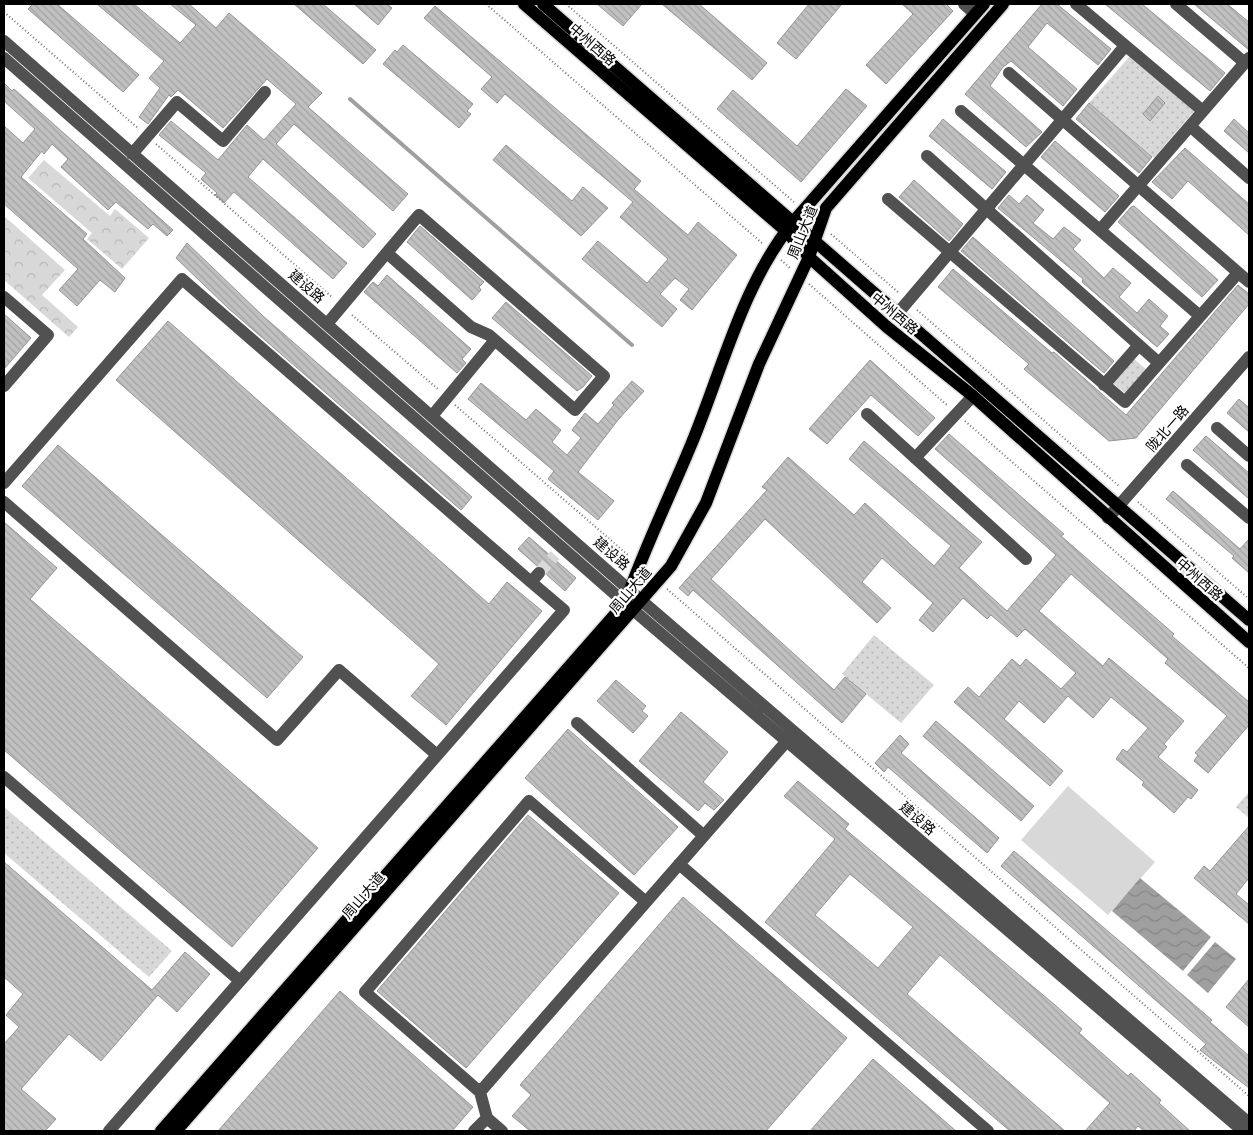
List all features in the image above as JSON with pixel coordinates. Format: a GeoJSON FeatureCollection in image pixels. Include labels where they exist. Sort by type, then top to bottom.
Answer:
{"type":"FeatureCollection","features":[{"type":"Feature","properties":{"kind":"main road","name":"中州西路"},"geometry":{"type":"LineString","coordinates":[[524,4],[790,227],[815,240],[1249,620]]}},
{"type":"Feature","properties":{"kind":"main road","name":"中州西路"},"geometry":{"type":"LineString","coordinates":[[543,4],[790,227],[809,257],[887,327],[973,396],[1249,642]]}},
{"type":"Feature","properties":{"kind":"main road","name":"周山大道"},"geometry":{"type":"LineString","coordinates":[[629,589],[691,446],[753,286],[772,253],[790,227],[984,4]]}},
{"type":"Feature","properties":{"kind":"main road","name":"周山大道"},"geometry":{"type":"LineString","coordinates":[[161,1131],[633,604],[658,582],[671,566],[706,503],[759,364],[809,257],[826,208],[1003,4]]}},
{"type":"Feature","properties":{"kind":"main road","name":"周山大道"},"geometry":{"type":"LineString","coordinates":[[176,1131],[633,604]]}},
{"type":"Feature","properties":{"kind":"street"},"geometry":{"type":"LineString","coordinates":[[964,4],[975,14]]}},
{"type":"Feature","properties":{"kind":"street"},"geometry":{"type":"LineString","coordinates":[[1076,4],[1203,111]]}},
{"type":"Feature","properties":{"kind":"street"},"geometry":{"type":"LineString","coordinates":[[1100,230],[1247,61],[1176,4]]}},
{"type":"Feature","properties":{"kind":"street","name":"建设路"},"geometry":{"type":"LineString","coordinates":[[4,41],[432,416],[562,546],[629,589],[633,604]]}},
{"type":"Feature","properties":{"kind":"street"},"geometry":{"type":"LineString","coordinates":[[898,313],[1125,46]]}},
{"type":"Feature","properties":{"kind":"street","name":"建设路"},"geometry":{"type":"LineString","coordinates":[[4,58],[562,546],[1247,1122]]}},
{"type":"Feature","properties":{"kind":"street"},"geometry":{"type":"LineString","coordinates":[[1008,73],[1249,282]]}},
{"type":"Feature","properties":{"kind":"street"},"geometry":{"type":"LineString","coordinates":[[132,154],[177,102],[223,141],[265,92]]}},
{"type":"Feature","properties":{"kind":"street"},"geometry":{"type":"LineString","coordinates":[[961,111],[1200,316]]}},
{"type":"Feature","properties":{"kind":"street"},"geometry":{"type":"LineString","coordinates":[[1190,126],[1249,178]]}},
{"type":"Feature","properties":{"kind":"street"},"geometry":{"type":"LineString","coordinates":[[927,156],[1159,363]]}},
{"type":"Feature","properties":{"kind":"street"},"geometry":{"type":"LineString","coordinates":[[888,198],[1125,402],[1238,273]]}},
{"type":"Feature","properties":{"kind":"street"},"geometry":{"type":"LineString","coordinates":[[327,324],[419,215],[604,376],[575,410],[494,340],[471,327],[387,253]]}},
{"type":"Feature","properties":{"kind":"street"},"geometry":{"type":"LineString","coordinates":[[4,483],[182,278],[535,577],[564,610],[109,1131]]}},
{"type":"Feature","properties":{"kind":"street"},"geometry":{"type":"LineString","coordinates":[[4,297],[48,335],[4,386]]}},
{"type":"Feature","properties":{"kind":"street"},"geometry":{"type":"LineString","coordinates":[[432,416],[494,340]]}},
{"type":"Feature","properties":{"kind":"street"},"geometry":{"type":"LineString","coordinates":[[1104,385],[1139,345]]}},
{"type":"Feature","properties":{"kind":"street","name":"陇北一路"},"geometry":{"type":"LineString","coordinates":[[1108,518],[1249,357]]}},
{"type":"Feature","properties":{"kind":"street"},"geometry":{"type":"LineString","coordinates":[[915,458],[973,396]]}},
{"type":"Feature","properties":{"kind":"street"},"geometry":{"type":"LineString","coordinates":[[866,414],[1026,559]]}},
{"type":"Feature","properties":{"kind":"street"},"geometry":{"type":"LineString","coordinates":[[1217,428],[1249,456]]}},
{"type":"Feature","properties":{"kind":"street"},"geometry":{"type":"LineString","coordinates":[[1187,465],[1249,518]]}},
{"type":"Feature","properties":{"kind":"street"},"geometry":{"type":"LineString","coordinates":[[4,502],[278,740],[339,670],[437,756]]}},
{"type":"Feature","properties":{"kind":"street"},"geometry":{"type":"LineString","coordinates":[[577,723],[704,836]]}},
{"type":"Feature","properties":{"kind":"street"},"geometry":{"type":"LineString","coordinates":[[480,1092],[790,736]]}},
{"type":"Feature","properties":{"kind":"street"},"geometry":{"type":"LineString","coordinates":[[4,777],[240,981]]}},
{"type":"Feature","properties":{"kind":"street"},"geometry":{"type":"LineString","coordinates":[[502,1131],[486,1118],[480,1092],[365,992],[528,801],[646,902]]}},
{"type":"Feature","properties":{"kind":"street"},"geometry":{"type":"LineString","coordinates":[[679,864],[988,1131]]}},
{"type":"Feature","properties":{"kind":"street"},"geometry":{"type":"LineString","coordinates":[[474,1131],[486,1118]]}},
{"type":"Feature","properties":{"kind":"path"},"geometry":{"type":"LineString","coordinates":[[486,4],[1249,668]]}},
{"type":"Feature","properties":{"kind":"path"},"geometry":{"type":"LineString","coordinates":[[4,12],[639,564]]}},
{"type":"Feature","properties":{"kind":"path"},"geometry":{"type":"LineString","coordinates":[[658,582],[1249,1096]]}},
{"type":"Feature","properties":{"kind":"green space"},"geometry":{"type":"Polygon","coordinates":[[[1130,56],[1194,111],[1154,158],[1089,103],[1130,56]]]}},
{"type":"Feature","properties":{"kind":"green space"},"geometry":{"type":"Polygon","coordinates":[[[44,160],[110,216],[115,209],[149,238],[122,269],[87,239],[92,233],[28,178],[44,160]]]}},
{"type":"Feature","properties":{"kind":"green space"},"geometry":{"type":"Polygon","coordinates":[[[4,216],[65,270],[42,295],[78,327],[69,337],[4,280],[4,216]]]}},
{"type":"Feature","properties":{"kind":"green space"},"geometry":{"type":"Polygon","coordinates":[[[1134,359],[1147,370],[1126,394],[1113,383],[1134,359]]]}},
{"type":"Feature","properties":{"kind":"green space"},"geometry":{"type":"Polygon","coordinates":[[[874,635],[934,685],[901,723],[842,674],[874,635]]]}},
{"type":"Feature","properties":{"kind":"green space"},"geometry":{"type":"Polygon","coordinates":[[[1068,786],[1155,862],[1108,915],[1021,840],[1068,786]]]}},
{"type":"Feature","properties":{"kind":"green space"},"geometry":{"type":"Polygon","coordinates":[[[1249,792],[1249,818],[1236,807],[1249,792]]]}},
{"type":"Feature","properties":{"kind":"green space"},"geometry":{"type":"Polygon","coordinates":[[[4,807],[172,951],[149,977],[4,853],[4,807]]]}},
{"type":"Feature","properties":{"kind":"water"},"geometry":{"type":"Polygon","coordinates":[[[1140,878],[1211,937],[1183,971],[1112,911],[1140,878]]]}},
{"type":"Feature","properties":{"kind":"water"},"geometry":{"type":"Polygon","coordinates":[[[1215,942],[1236,959],[1208,993],[1187,975],[1215,942]]]}},
{"type":"Feature","properties":{"kind":"building"},"geometry":{"type":"Polygon","coordinates":[[[33,4],[57,4],[139,75],[123,92],[28,9],[33,4]]]}},
{"type":"Feature","properties":{"kind":"building"},"geometry":{"type":"Polygon","coordinates":[[[97,4],[134,4],[180,43],[196,25],[170,4],[189,4],[216,28],[229,13],[322,93],[308,107],[408,194],[393,211],[294,124],[276,144],[376,234],[363,248],[263,159],[248,177],[347,263],[333,279],[234,192],[224,203],[215,195],[217,193],[201,179],[206,173],[159,135],[171,121],[218,160],[247,125],[264,140],[296,104],[267,79],[223,128],[178,90],[171,97],[169,95],[148,124],[139,117],[160,88],[149,78],[164,61],[97,4]]]}},
{"type":"Feature","properties":{"kind":"building"},"geometry":{"type":"Polygon","coordinates":[[[294,4],[323,4],[376,50],[363,64],[294,4]]]}},
{"type":"Feature","properties":{"kind":"building"},"geometry":{"type":"Polygon","coordinates":[[[354,4],[387,4],[392,8],[378,25],[354,4]]]}},
{"type":"Feature","properties":{"kind":"building"},"geometry":{"type":"Polygon","coordinates":[[[597,4],[642,4],[623,26],[597,4]]]}},
{"type":"Feature","properties":{"kind":"building"},"geometry":{"type":"Polygon","coordinates":[[[662,4],[699,4],[767,63],[752,80],[662,4]]]}},
{"type":"Feature","properties":{"kind":"building"},"geometry":{"type":"Polygon","coordinates":[[[809,4],[842,4],[796,59],[777,43],[809,4]]]}},
{"type":"Feature","properties":{"kind":"building"},"geometry":{"type":"Polygon","coordinates":[[[902,4],[946,4],[953,11],[886,84],[866,65],[913,14],[902,4]]]}},
{"type":"Feature","properties":{"kind":"building"},"geometry":{"type":"Polygon","coordinates":[[[1042,4],[1057,4],[1111,49],[1098,65],[1047,23],[1028,47],[1077,89],[1063,106],[1011,61],[1003,67],[990,86],[1042,132],[1026,147],[965,94],[1042,4]]]}},
{"type":"Feature","properties":{"kind":"building"},"geometry":{"type":"Polygon","coordinates":[[[1105,4],[1142,4],[1225,73],[1210,91],[1105,4]]]}},
{"type":"Feature","properties":{"kind":"building"},"geometry":{"type":"Polygon","coordinates":[[[1194,4],[1227,4],[1249,22],[1249,50],[1194,4]]]}},
{"type":"Feature","properties":{"kind":"building"},"geometry":{"type":"Polygon","coordinates":[[[435,6],[641,181],[634,189],[688,235],[698,222],[737,255],[692,310],[680,300],[689,289],[675,278],[660,294],[677,309],[662,327],[582,259],[598,241],[647,283],[668,259],[620,217],[633,202],[505,94],[497,103],[481,89],[492,77],[424,18],[435,6]]]}},
{"type":"Feature","properties":{"kind":"building"},"geometry":{"type":"Polygon","coordinates":[[[403,45],[473,104],[467,111],[471,114],[459,128],[383,64],[395,50],[397,52],[403,45]]]}},
{"type":"Feature","properties":{"kind":"building"},"geometry":{"type":"Polygon","coordinates":[[[4,83],[12,91],[14,89],[173,230],[167,236],[153,224],[148,229],[116,202],[108,210],[61,167],[68,159],[52,144],[44,154],[42,151],[21,177],[87,234],[83,239],[125,278],[115,292],[100,280],[77,306],[59,290],[78,269],[4,204],[4,126],[23,143],[35,129],[4,101],[4,83]]]}},
{"type":"Feature","properties":{"kind":"building"},"geometry":{"type":"Polygon","coordinates":[[[846,89],[867,106],[801,182],[717,109],[733,90],[797,146],[846,89]]]}},
{"type":"Feature","properties":{"kind":"building"},"geometry":{"type":"Polygon","coordinates":[[[1158,96],[1165,103],[1150,121],[1143,114],[1158,96]]]}},
{"type":"Feature","properties":{"kind":"building"},"geometry":{"type":"Polygon","coordinates":[[[1089,103],[1152,157],[1139,173],[1076,119],[1089,103]]]}},
{"type":"Feature","properties":{"kind":"building"},"geometry":{"type":"Polygon","coordinates":[[[943,119],[1006,172],[992,189],[929,136],[943,119]]]}},
{"type":"Feature","properties":{"kind":"building"},"geometry":{"type":"Polygon","coordinates":[[[1234,119],[1249,133],[1249,153],[1224,131],[1234,119]]]}},
{"type":"Feature","properties":{"kind":"building"},"geometry":{"type":"Polygon","coordinates":[[[1055,141],[1119,196],[1105,212],[1041,157],[1055,141]]]}},
{"type":"Feature","properties":{"kind":"building"},"geometry":{"type":"Polygon","coordinates":[[[506,145],[572,201],[583,187],[608,208],[581,236],[493,160],[506,145]]]}},
{"type":"Feature","properties":{"kind":"building"},"geometry":{"type":"Polygon","coordinates":[[[1185,148],[1249,204],[1249,235],[1188,181],[1172,199],[1152,182],[1185,148]]]}},
{"type":"Feature","properties":{"kind":"building"},"geometry":{"type":"Polygon","coordinates":[[[914,180],[963,224],[949,241],[899,197],[914,180]]]}},
{"type":"Feature","properties":{"kind":"building"},"geometry":{"type":"Polygon","coordinates":[[[1009,195],[1019,204],[1027,195],[1044,210],[1033,223],[1053,239],[1064,227],[1081,240],[1073,249],[1104,278],[1113,268],[1131,283],[1119,297],[1137,313],[1149,299],[1168,316],[1160,326],[1169,334],[1157,347],[1082,282],[1083,279],[998,208],[1009,195]]]}},
{"type":"Feature","properties":{"kind":"building"},"geometry":{"type":"Polygon","coordinates":[[[1134,206],[1218,280],[1202,297],[1118,222],[1134,206]]]}},
{"type":"Feature","properties":{"kind":"building"},"geometry":{"type":"Polygon","coordinates":[[[420,226],[484,282],[479,287],[481,290],[472,300],[407,242],[420,226]]]}},
{"type":"Feature","properties":{"kind":"building"},"geometry":{"type":"Polygon","coordinates":[[[973,237],[1114,361],[1104,373],[961,251],[973,237]]]}},
{"type":"Feature","properties":{"kind":"building"},"geometry":{"type":"Polygon","coordinates":[[[187,243],[263,316],[472,497],[461,510],[228,308],[176,258],[187,243]]]}},
{"type":"Feature","properties":{"kind":"building"},"geometry":{"type":"Polygon","coordinates":[[[953,269],[1052,353],[1054,352],[1126,415],[1238,285],[1249,294],[1249,304],[1136,438],[1109,441],[1024,369],[1029,364],[938,287],[953,269]]]}},
{"type":"Feature","properties":{"kind":"building"},"geometry":{"type":"Polygon","coordinates":[[[387,275],[471,349],[462,359],[466,363],[457,373],[364,292],[373,282],[378,286],[387,275]]]}},
{"type":"Feature","properties":{"kind":"building"},"geometry":{"type":"Polygon","coordinates":[[[506,302],[592,376],[583,387],[577,391],[492,318],[506,302]]]}},
{"type":"Feature","properties":{"kind":"building"},"geometry":{"type":"Polygon","coordinates":[[[4,314],[31,338],[4,369],[4,314]]]}},
{"type":"Feature","properties":{"kind":"building"},"geometry":{"type":"Polygon","coordinates":[[[168,321],[489,604],[507,582],[542,611],[446,725],[411,696],[439,664],[116,380],[168,321]]]}},
{"type":"Feature","properties":{"kind":"building"},"geometry":{"type":"Polygon","coordinates":[[[870,360],[935,418],[918,436],[871,395],[827,444],[809,429],[870,360]]]}},
{"type":"Feature","properties":{"kind":"building"},"geometry":{"type":"Polygon","coordinates":[[[632,381],[644,391],[618,420],[578,472],[614,501],[598,520],[548,479],[554,471],[468,399],[481,383],[526,420],[536,409],[561,430],[552,442],[567,455],[581,438],[572,430],[585,413],[598,424],[614,405],[612,403],[632,381]]]}},
{"type":"Feature","properties":{"kind":"building"},"geometry":{"type":"Polygon","coordinates":[[[1239,399],[1249,408],[1249,432],[1227,413],[1239,399]]]}},
{"type":"Feature","properties":{"kind":"building"},"geometry":{"type":"Polygon","coordinates":[[[949,434],[1064,534],[1061,536],[1174,634],[1172,636],[1249,702],[1249,725],[1208,773],[1194,761],[1198,755],[1195,753],[1227,716],[1165,663],[1168,659],[1071,574],[1039,611],[1103,666],[1109,658],[1184,721],[1164,744],[1167,747],[1158,757],[1198,790],[1191,799],[1188,797],[1174,813],[1142,785],[1144,782],[1116,759],[1123,749],[1127,752],[1148,728],[1111,697],[1093,718],[1068,696],[1044,723],[1019,701],[1004,719],[1063,771],[1050,786],[954,702],[968,687],[979,697],[1012,659],[1020,666],[1026,659],[1061,689],[1076,673],[1025,629],[1017,637],[991,615],[987,619],[963,598],[933,632],[919,620],[933,603],[882,558],[862,582],[891,608],[877,623],[765,519],[711,579],[834,690],[845,677],[866,694],[842,723],[693,590],[688,596],[679,588],[767,490],[762,487],[788,457],[854,515],[865,503],[934,566],[951,546],[849,459],[864,441],[982,542],[959,568],[1007,611],[1056,555],[935,449],[949,434]]]}},
{"type":"Feature","properties":{"kind":"building"},"geometry":{"type":"Polygon","coordinates":[[[1206,436],[1249,473],[1249,499],[1193,450],[1206,436]]]}},
{"type":"Feature","properties":{"kind":"building"},"geometry":{"type":"Polygon","coordinates":[[[58,445],[303,657],[267,698],[22,486],[58,445]]]}},
{"type":"Feature","properties":{"kind":"building"},"geometry":{"type":"Polygon","coordinates":[[[1173,491],[1240,549],[1249,539],[1249,573],[1232,558],[1234,556],[1166,499],[1173,491]]]}},
{"type":"Feature","properties":{"kind":"building"},"geometry":{"type":"Polygon","coordinates":[[[4,522],[57,568],[30,599],[318,848],[232,947],[4,750],[4,522]]]}},
{"type":"Feature","properties":{"kind":"building"},"geometry":{"type":"Polygon","coordinates":[[[529,537],[576,578],[565,591],[547,575],[544,567],[536,565],[518,549],[529,537]]]}},
{"type":"Feature","properties":{"kind":"building"},"geometry":{"type":"Polygon","coordinates":[[[616,680],[646,706],[642,711],[648,716],[633,733],[597,701],[616,680]]]}},
{"type":"Feature","properties":{"kind":"building"},"geometry":{"type":"Polygon","coordinates":[[[681,712],[728,752],[703,782],[724,800],[714,810],[705,803],[698,811],[639,761],[681,712]]]}},
{"type":"Feature","properties":{"kind":"building"},"geometry":{"type":"Polygon","coordinates":[[[936,721],[1034,806],[1021,821],[923,736],[936,721]]]}},
{"type":"Feature","properties":{"kind":"building"},"geometry":{"type":"Polygon","coordinates":[[[568,729],[678,827],[634,875],[525,778],[568,729]]]}},
{"type":"Feature","properties":{"kind":"building"},"geometry":{"type":"Polygon","coordinates":[[[900,735],[909,744],[901,753],[999,838],[987,853],[888,767],[884,772],[875,763],[900,735]]]}},
{"type":"Feature","properties":{"kind":"building"},"geometry":{"type":"Polygon","coordinates":[[[798,781],[849,824],[845,829],[1055,1005],[1082,1029],[1079,1033],[1128,1076],[1131,1073],[1161,1100],[1159,1103],[1190,1131],[1144,1131],[1138,1126],[1134,1131],[1085,1131],[1110,1103],[940,955],[907,994],[1065,1131],[1010,1131],[765,922],[835,839],[784,796],[798,781]],[[850,874],[815,915],[878,968],[913,927],[850,874]]]}},
{"type":"Feature","properties":{"kind":"building"},"geometry":{"type":"Polygon","coordinates":[[[528,815],[619,893],[466,1068],[377,991],[528,815]]]}},
{"type":"Feature","properties":{"kind":"building"},"geometry":{"type":"Polygon","coordinates":[[[1249,826],[1249,878],[1236,894],[1249,905],[1249,924],[1194,878],[1204,866],[1210,871],[1249,826]]]}},
{"type":"Feature","properties":{"kind":"building"},"geometry":{"type":"Polygon","coordinates":[[[1014,851],[1212,1020],[1210,1022],[1249,1056],[1249,1088],[1200,1050],[1206,1044],[1001,866],[1014,851]]]}},
{"type":"Feature","properties":{"kind":"building"},"geometry":{"type":"Polygon","coordinates":[[[4,862],[152,990],[185,952],[210,974],[177,1012],[158,995],[101,1061],[69,1034],[21,1089],[56,1119],[45,1131],[4,1131],[4,1044],[19,1027],[6,1015],[23,994],[4,977],[4,862]]]}},
{"type":"Feature","properties":{"kind":"building"},"geometry":{"type":"Polygon","coordinates":[[[683,897],[847,1038],[766,1131],[530,1131],[512,1116],[531,1095],[520,1085],[683,897]]]}},
{"type":"Feature","properties":{"kind":"building"},"geometry":{"type":"Polygon","coordinates":[[[1249,979],[1249,1027],[1226,1007],[1249,979]]]}},
{"type":"Feature","properties":{"kind":"building"},"geometry":{"type":"Polygon","coordinates":[[[340,991],[473,1107],[452,1131],[218,1131],[340,991]]]}},
{"type":"Feature","properties":{"kind":"building"},"geometry":{"type":"Polygon","coordinates":[[[873,1059],[956,1131],[810,1131],[873,1059]]]}},
{"type":"Feature","properties":{"kind":"waterway"},"geometry":{"type":"LineString","coordinates":[[350,99],[632,345]]}},
{"type":"Feature","properties":{"kind":"tunnel"},"geometry":{"type":"LineString","coordinates":[[539,573],[555,555]]}}]}
